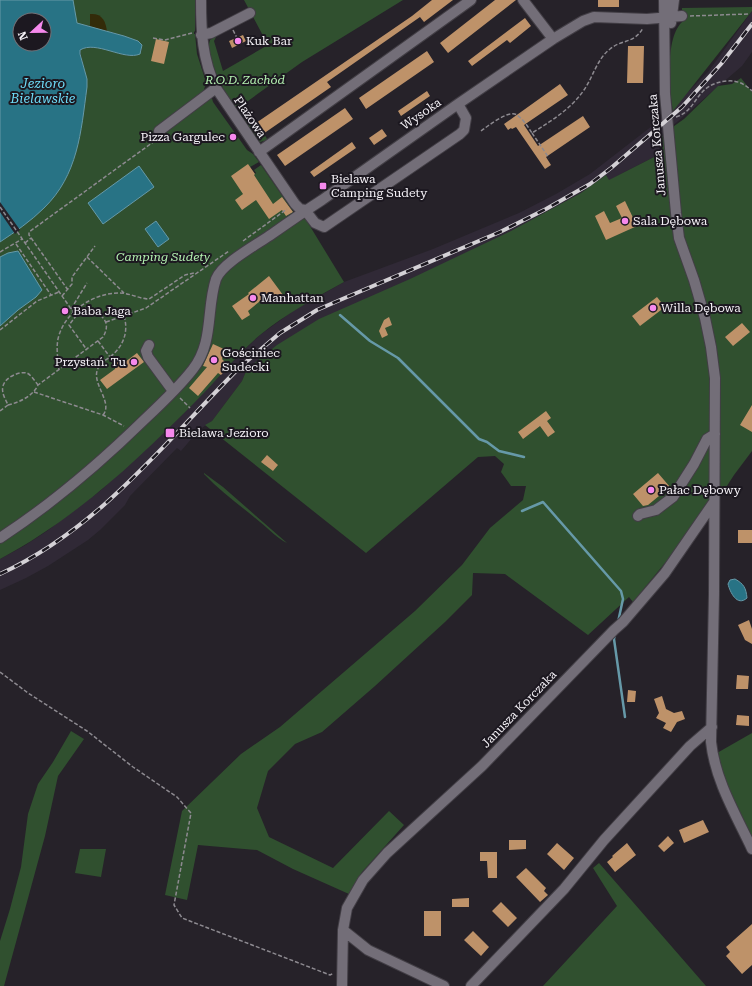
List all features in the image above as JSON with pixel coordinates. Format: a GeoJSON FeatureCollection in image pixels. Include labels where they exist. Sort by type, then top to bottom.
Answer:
{"type":"FeatureCollection","features":[{"type":"Feature","properties":{"kind":"street","name":"Plażowa"},"geometry":{"type":"LineString","coordinates":[[201,0],[198,34],[205,61],[216,88],[295,204],[300,209],[305,210],[316,223],[324,227],[460,134],[464,130],[466,118],[458,104]]}},
{"type":"Feature","properties":{"kind":"street"},"geometry":{"type":"LineString","coordinates":[[259,152],[471,0]]}},
{"type":"Feature","properties":{"kind":"street"},"geometry":{"type":"LineString","coordinates":[[523,0],[553,39]]}},
{"type":"Feature","properties":{"kind":"street"},"geometry":{"type":"LineString","coordinates":[[664,0],[667,18]]}},
{"type":"Feature","properties":{"kind":"street"},"geometry":{"type":"LineString","coordinates":[[667,18],[674,0]]}},
{"type":"Feature","properties":{"kind":"street"},"geometry":{"type":"LineString","coordinates":[[198,34],[211,33],[250,12]]}},
{"type":"Feature","properties":{"kind":"street","name":"Wysoka"},"geometry":{"type":"LineString","coordinates":[[0,538],[57,497],[132,432],[194,369],[207,343],[217,277],[221,270],[233,260],[305,210],[322,200],[553,39],[583,21],[594,17],[647,19],[682,16]]}},
{"type":"Feature","properties":{"kind":"street","name":"Janusza Korczaka"},"geometry":{"type":"LineString","coordinates":[[667,18],[669,37],[665,44],[665,94],[679,238],[699,293],[711,347],[715,378],[716,434],[712,756],[716,772],[752,849]]}},
{"type":"Feature","properties":{"kind":"street"},"geometry":{"type":"LineString","coordinates":[[159,131],[216,88]]}},
{"type":"Feature","properties":{"kind":"street"},"geometry":{"type":"LineString","coordinates":[[149,345],[146,351],[148,357],[173,391]]}},
{"type":"Feature","properties":{"kind":"street"},"geometry":{"type":"LineString","coordinates":[[638,516],[640,514],[656,510],[672,497],[694,464],[707,439],[716,434]]}},
{"type":"Feature","properties":{"kind":"street","name":"Janusza Korczaka"},"geometry":{"type":"LineString","coordinates":[[342,986],[343,930],[347,908],[353,894],[387,854],[482,766],[623,622],[665,573],[714,502]]}},
{"type":"Feature","properties":{"kind":"street"},"geometry":{"type":"LineString","coordinates":[[698,526],[714,522]]}},
{"type":"Feature","properties":{"kind":"street"},"geometry":{"type":"LineString","coordinates":[[471,986],[564,889],[604,840],[690,746],[712,727]]}},
{"type":"Feature","properties":{"kind":"street"},"geometry":{"type":"LineString","coordinates":[[343,930],[368,950],[444,986]]}},
{"type":"Feature","properties":{"kind":"path"},"geometry":{"type":"LineString","coordinates":[[682,16],[748,14]]}},
{"type":"Feature","properties":{"kind":"path"},"geometry":{"type":"LineString","coordinates":[[532,133],[559,115],[574,102],[584,90],[603,56],[610,48],[639,35],[647,19]]}},
{"type":"Feature","properties":{"kind":"path"},"geometry":{"type":"LineString","coordinates":[[153,38],[165,40],[198,34]]}},
{"type":"Feature","properties":{"kind":"path"},"geometry":{"type":"LineString","coordinates":[[668,120],[680,116],[687,110],[702,91],[715,83],[731,80],[738,82],[752,91]]}},
{"type":"Feature","properties":{"kind":"path"},"geometry":{"type":"LineString","coordinates":[[481,131],[507,114],[516,114],[532,133],[549,158]]}},
{"type":"Feature","properties":{"kind":"path"},"geometry":{"type":"LineString","coordinates":[[68,290],[31,238],[29,234],[30,232],[143,151],[157,140],[159,131]]}},
{"type":"Feature","properties":{"kind":"path"},"geometry":{"type":"LineString","coordinates":[[242,241],[291,206]]}},
{"type":"Feature","properties":{"kind":"path"},"geometry":{"type":"LineString","coordinates":[[0,207],[76,316]]}},
{"type":"Feature","properties":{"kind":"path"},"geometry":{"type":"LineString","coordinates":[[25,243],[31,238]]}},
{"type":"Feature","properties":{"kind":"path"},"geometry":{"type":"LineString","coordinates":[[0,252],[16,244],[22,239]]}},
{"type":"Feature","properties":{"kind":"path"},"geometry":{"type":"LineString","coordinates":[[16,244],[51,295]]}},
{"type":"Feature","properties":{"kind":"path"},"geometry":{"type":"LineString","coordinates":[[62,296],[72,284],[72,277],[95,246]]}},
{"type":"Feature","properties":{"kind":"path"},"geometry":{"type":"LineString","coordinates":[[106,322],[146,308],[232,249]]}},
{"type":"Feature","properties":{"kind":"path"},"geometry":{"type":"LineString","coordinates":[[87,257],[124,293]]}},
{"type":"Feature","properties":{"kind":"path"},"geometry":{"type":"LineString","coordinates":[[59,370],[57,350],[59,335],[64,324],[74,312],[85,303],[96,297],[124,293],[149,299],[185,275],[196,273]]}},
{"type":"Feature","properties":{"kind":"path"},"geometry":{"type":"LineString","coordinates":[[71,309],[87,282]]}},
{"type":"Feature","properties":{"kind":"path"},"geometry":{"type":"LineString","coordinates":[[0,330],[37,301],[59,292]]}},
{"type":"Feature","properties":{"kind":"path"},"geometry":{"type":"LineString","coordinates":[[0,411],[8,405],[19,402],[33,392],[38,384],[59,370],[87,350],[98,341],[103,338],[106,332],[106,322],[102,316],[87,307],[76,316],[70,325],[87,350]]}},
{"type":"Feature","properties":{"kind":"path"},"geometry":{"type":"LineString","coordinates":[[103,415],[106,411],[106,407],[99,388],[97,372],[100,364],[119,348],[124,338],[126,326],[124,316]]}},
{"type":"Feature","properties":{"kind":"path"},"geometry":{"type":"LineString","coordinates":[[98,341],[110,357]]}},
{"type":"Feature","properties":{"kind":"path"},"geometry":{"type":"LineString","coordinates":[[8,405],[4,395],[3,386],[8,379],[17,373],[26,373],[38,384]]}},
{"type":"Feature","properties":{"kind":"path"},"geometry":{"type":"LineString","coordinates":[[173,391],[190,408]]}},
{"type":"Feature","properties":{"kind":"path"},"geometry":{"type":"LineString","coordinates":[[33,392],[103,415],[117,421],[132,432]]}},
{"type":"Feature","properties":{"kind":"path"},"geometry":{"type":"LineString","coordinates":[[0,672],[28,693],[86,731],[177,797],[192,813],[174,905],[182,918],[330,975],[342,967]]}},
{"type":"Feature","properties":{"kind":"shaded area"},"geometry":{"type":"Polygon","coordinates":[[[752,11],[752,52],[742,66],[663,134],[660,154],[619,175],[588,194],[247,369],[242,381],[212,421],[199,430],[181,451],[177,448],[130,496],[125,505],[100,530],[88,540],[48,566],[0,590],[0,559],[47,531],[100,491],[179,418],[260,335],[293,311],[344,282],[433,249],[519,213],[590,174],[661,119],[708,72],[752,11]]]}},
{"type":"Feature","properties":{"kind":"green space","name":"Camping Sudety"},"geometry":{"type":"Polygon","coordinates":[[[50,0],[195,0],[194,34],[197,54],[206,82],[204,90],[209,96],[211,95],[213,102],[247,150],[253,154],[259,162],[250,167],[255,174],[256,173],[254,170],[261,165],[299,220],[305,218],[344,282],[290,313],[260,335],[243,350],[205,392],[152,445],[129,466],[80,507],[54,526],[0,559],[0,242],[14,232],[0,202],[87,82],[80,51],[81,49],[101,49],[133,56],[138,55],[141,52],[142,45],[138,41],[111,32],[105,32],[90,26],[77,24],[50,0]]]}},
{"type":"Feature","properties":{"kind":"green space","name":"R.O.D. Zachód"},"geometry":{"type":"Polygon","coordinates":[[[244,0],[403,0],[302,62],[241,106],[253,124],[255,123],[263,135],[264,134],[269,142],[265,144],[264,141],[260,142],[257,140],[230,99],[218,78],[209,51],[210,40],[213,38],[212,37],[217,35],[214,41],[223,71],[268,45],[244,0]]]}},
{"type":"Feature","properties":{"kind":"green space"},"geometry":{"type":"Polygon","coordinates":[[[752,7],[752,11],[673,111],[670,90],[671,52],[673,40],[682,22],[682,8],[752,7]]]}},
{"type":"Feature","properties":{"kind":"green space"},"geometry":{"type":"Polygon","coordinates":[[[741,78],[752,92],[752,451],[723,492],[633,602],[629,597],[588,635],[505,574],[473,573],[472,595],[445,622],[322,732],[295,744],[268,771],[257,808],[269,837],[333,868],[389,811],[404,825],[362,872],[349,894],[293,869],[257,850],[198,845],[187,900],[165,895],[182,811],[241,754],[280,727],[415,611],[462,565],[490,528],[523,500],[526,486],[511,486],[501,472],[504,464],[495,456],[478,457],[366,553],[205,425],[212,421],[242,381],[247,369],[277,345],[319,319],[410,279],[511,231],[581,193],[606,175],[609,180],[660,154],[663,134],[684,119],[718,86],[732,84],[741,78]]]}},
{"type":"Feature","properties":{"kind":"green space"},"geometry":{"type":"Polygon","coordinates":[[[204,473],[223,487],[287,543],[224,493],[204,473]]]}},
{"type":"Feature","properties":{"kind":"green space"},"geometry":{"type":"Polygon","coordinates":[[[71,731],[84,739],[58,776],[45,836],[4,986],[0,986],[0,941],[21,867],[28,814],[38,784],[71,731]]]}},
{"type":"Feature","properties":{"kind":"green space"},"geometry":{"type":"Polygon","coordinates":[[[752,733],[752,837],[723,776],[717,753],[752,733]]]}},
{"type":"Feature","properties":{"kind":"green space"},"geometry":{"type":"Polygon","coordinates":[[[80,849],[106,849],[101,877],[75,873],[80,849]]]}},
{"type":"Feature","properties":{"kind":"green space"},"geometry":{"type":"Polygon","coordinates":[[[599,863],[706,986],[543,986],[617,906],[593,868],[599,863]]]}},
{"type":"Feature","properties":{"kind":"sand"},"geometry":{"type":"Polygon","coordinates":[[[90,14],[98,15],[103,18],[106,24],[107,32],[90,26],[90,14]]]}},
{"type":"Feature","properties":{"kind":"water","name":"Jezioro Bielawskie"},"geometry":{"type":"Polygon","coordinates":[[[0,0],[73,0],[77,23],[138,41],[142,45],[140,54],[126,55],[94,47],[80,50],[87,79],[87,87],[80,136],[71,167],[64,182],[44,208],[0,242],[0,0]]]}},
{"type":"Feature","properties":{"kind":"water"},"geometry":{"type":"Polygon","coordinates":[[[139,166],[154,187],[103,224],[88,203],[139,166]]]}},
{"type":"Feature","properties":{"kind":"water"},"geometry":{"type":"Polygon","coordinates":[[[156,221],[169,239],[158,247],[145,229],[156,221]]]}},
{"type":"Feature","properties":{"kind":"water"},"geometry":{"type":"Polygon","coordinates":[[[18,251],[42,290],[36,297],[0,326],[0,257],[8,253],[18,251]]]}},
{"type":"Feature","properties":{"kind":"water"},"geometry":{"type":"Polygon","coordinates":[[[735,579],[741,583],[745,589],[747,598],[740,601],[734,597],[728,584],[730,580],[735,579]]]}},
{"type":"Feature","properties":{"kind":"pier"},"geometry":{"type":"Polygon","coordinates":[[[0,202],[20,230],[15,234],[0,212],[0,202]]]}},
{"type":"Feature","properties":{"kind":"building"},"geometry":{"type":"Polygon","coordinates":[[[432,0],[453,0],[424,22],[420,17],[327,82],[331,87],[263,134],[256,123],[412,16],[432,0]]]}},
{"type":"Feature","properties":{"kind":"building"},"geometry":{"type":"Polygon","coordinates":[[[495,0],[516,0],[448,53],[440,43],[495,0]]]}},
{"type":"Feature","properties":{"kind":"building"},"geometry":{"type":"Polygon","coordinates":[[[598,0],[619,0],[619,7],[598,7],[598,0]]]}},
{"type":"Feature","properties":{"kind":"building"},"geometry":{"type":"Polygon","coordinates":[[[525,18],[531,26],[510,43],[507,40],[472,66],[468,61],[525,18]]]}},
{"type":"Feature","properties":{"kind":"building","name":"Kuk Bar"},"geometry":{"type":"Polygon","coordinates":[[[243,35],[246,41],[232,48],[229,41],[243,35]]]}},
{"type":"Feature","properties":{"kind":"building"},"geometry":{"type":"Polygon","coordinates":[[[156,39],[169,42],[164,64],[151,61],[156,39]]]}},
{"type":"Feature","properties":{"kind":"building"},"geometry":{"type":"Polygon","coordinates":[[[628,46],[644,46],[643,83],[627,83],[628,46]]]}},
{"type":"Feature","properties":{"kind":"building"},"geometry":{"type":"Polygon","coordinates":[[[427,51],[434,62],[366,109],[359,98],[427,51]]]}},
{"type":"Feature","properties":{"kind":"building"},"geometry":{"type":"Polygon","coordinates":[[[560,84],[568,95],[524,125],[538,146],[583,116],[590,127],[546,157],[551,165],[545,169],[516,127],[508,130],[504,124],[560,84]]]}},
{"type":"Feature","properties":{"kind":"building"},"geometry":{"type":"Polygon","coordinates":[[[427,91],[430,96],[401,116],[398,111],[427,91]]]}},
{"type":"Feature","properties":{"kind":"building"},"geometry":{"type":"Polygon","coordinates":[[[345,108],[353,119],[285,166],[277,155],[345,108]]]}},
{"type":"Feature","properties":{"kind":"building"},"geometry":{"type":"Polygon","coordinates":[[[382,129],[387,136],[374,145],[369,138],[382,129]]]}},
{"type":"Feature","properties":{"kind":"building"},"geometry":{"type":"Polygon","coordinates":[[[352,142],[356,148],[314,177],[310,172],[352,142]]]}},
{"type":"Feature","properties":{"kind":"building"},"geometry":{"type":"Polygon","coordinates":[[[248,164],[273,204],[282,197],[293,212],[286,216],[282,210],[269,219],[256,200],[242,210],[235,200],[243,194],[231,176],[248,164]]]}},
{"type":"Feature","properties":{"kind":"building","name":"Sala Dębowa"},"geometry":{"type":"Polygon","coordinates":[[[625,201],[637,226],[606,240],[595,216],[604,211],[610,223],[622,218],[616,206],[625,201]]]}},
{"type":"Feature","properties":{"kind":"building","name":"Manhattan"},"geometry":{"type":"Polygon","coordinates":[[[269,276],[283,295],[276,300],[270,293],[248,311],[250,315],[242,320],[232,306],[249,294],[248,293],[269,276]]]}},
{"type":"Feature","properties":{"kind":"building","name":"Willa Dębowa"},"geometry":{"type":"Polygon","coordinates":[[[657,297],[665,307],[640,326],[632,316],[657,297]]]}},
{"type":"Feature","properties":{"kind":"building"},"geometry":{"type":"Polygon","coordinates":[[[389,317],[392,325],[385,328],[388,335],[382,338],[379,331],[384,320],[389,317]]]}},
{"type":"Feature","properties":{"kind":"building"},"geometry":{"type":"Polygon","coordinates":[[[742,323],[750,332],[733,346],[725,337],[742,323]]]}},
{"type":"Feature","properties":{"kind":"building"},"geometry":{"type":"Polygon","coordinates":[[[213,344],[226,350],[222,359],[229,366],[221,375],[218,373],[198,396],[189,388],[207,367],[203,366],[213,344]]]}},
{"type":"Feature","properties":{"kind":"building"},"geometry":{"type":"Polygon","coordinates":[[[137,353],[144,362],[107,389],[100,380],[115,369],[117,362],[120,360],[125,362],[137,353]]]}},
{"type":"Feature","properties":{"kind":"building"},"geometry":{"type":"Polygon","coordinates":[[[752,405],[752,432],[740,425],[752,405]]]}},
{"type":"Feature","properties":{"kind":"building"},"geometry":{"type":"Polygon","coordinates":[[[546,411],[551,418],[547,421],[555,432],[548,437],[540,426],[523,439],[518,432],[546,411]]]}},
{"type":"Feature","properties":{"kind":"building"},"geometry":{"type":"Polygon","coordinates":[[[267,455],[278,465],[273,471],[261,462],[267,455]]]}},
{"type":"Feature","properties":{"kind":"building","name":"Pałac Dębowy"},"geometry":{"type":"Polygon","coordinates":[[[658,473],[670,487],[648,505],[643,506],[633,494],[658,473]]]}},
{"type":"Feature","properties":{"kind":"building"},"geometry":{"type":"Polygon","coordinates":[[[738,530],[752,530],[752,543],[738,543],[738,530]]]}},
{"type":"Feature","properties":{"kind":"building"},"geometry":{"type":"Polygon","coordinates":[[[749,620],[752,629],[752,644],[745,640],[738,625],[749,620]]]}},
{"type":"Feature","properties":{"kind":"building"},"geometry":{"type":"Polygon","coordinates":[[[737,675],[749,676],[748,689],[736,689],[737,675]]]}},
{"type":"Feature","properties":{"kind":"building"},"geometry":{"type":"Polygon","coordinates":[[[628,690],[636,691],[635,702],[627,702],[628,690]]]}},
{"type":"Feature","properties":{"kind":"building"},"geometry":{"type":"Polygon","coordinates":[[[662,696],[666,709],[674,713],[682,711],[685,719],[677,722],[671,732],[663,728],[666,723],[656,718],[659,713],[654,699],[662,696]]]}},
{"type":"Feature","properties":{"kind":"building"},"geometry":{"type":"Polygon","coordinates":[[[737,715],[749,716],[749,726],[736,725],[737,715]]]}},
{"type":"Feature","properties":{"kind":"building"},"geometry":{"type":"Polygon","coordinates":[[[703,820],[709,832],[684,843],[679,830],[703,820]]]}},
{"type":"Feature","properties":{"kind":"building"},"geometry":{"type":"Polygon","coordinates":[[[668,836],[674,843],[664,852],[658,846],[668,836]]]}},
{"type":"Feature","properties":{"kind":"building"},"geometry":{"type":"Polygon","coordinates":[[[509,840],[526,840],[526,849],[509,850],[509,840]]]}},
{"type":"Feature","properties":{"kind":"building"},"geometry":{"type":"Polygon","coordinates":[[[557,843],[574,858],[564,870],[547,854],[557,843]]]}},
{"type":"Feature","properties":{"kind":"building"},"geometry":{"type":"Polygon","coordinates":[[[627,843],[636,855],[615,872],[607,862],[627,843]]]}},
{"type":"Feature","properties":{"kind":"building"},"geometry":{"type":"Polygon","coordinates":[[[480,852],[497,852],[497,878],[488,878],[487,861],[480,861],[480,852]]]}},
{"type":"Feature","properties":{"kind":"building"},"geometry":{"type":"Polygon","coordinates":[[[526,868],[546,888],[544,891],[548,895],[540,902],[516,877],[526,868]]]}},
{"type":"Feature","properties":{"kind":"building"},"geometry":{"type":"Polygon","coordinates":[[[469,898],[469,907],[452,907],[452,899],[469,898]]]}},
{"type":"Feature","properties":{"kind":"building"},"geometry":{"type":"Polygon","coordinates":[[[501,902],[517,918],[508,927],[492,911],[501,902]]]}},
{"type":"Feature","properties":{"kind":"building"},"geometry":{"type":"Polygon","coordinates":[[[424,911],[441,911],[441,936],[424,936],[424,911]]]}},
{"type":"Feature","properties":{"kind":"building"},"geometry":{"type":"Polygon","coordinates":[[[752,924],[752,965],[742,974],[726,956],[730,952],[726,947],[752,924]]]}},
{"type":"Feature","properties":{"kind":"building"},"geometry":{"type":"Polygon","coordinates":[[[473,931],[489,947],[481,956],[464,940],[473,931]]]}},
{"type":"Feature","properties":{"kind":"waterway"},"geometry":{"type":"LineString","coordinates":[[340,315],[370,341],[398,358],[479,439],[487,442],[499,451],[524,457]]}},
{"type":"Feature","properties":{"kind":"waterway"},"geometry":{"type":"LineString","coordinates":[[522,511],[543,502],[621,591],[623,599],[618,622]]}},
{"type":"Feature","properties":{"kind":"waterway"},"geometry":{"type":"LineString","coordinates":[[615,634],[614,639],[625,717]]}},
{"type":"Feature","properties":{"kind":"railway"},"geometry":{"type":"LineString","coordinates":[[0,574],[36,555],[69,533],[100,508],[157,454],[240,367],[280,333],[317,310],[500,232],[546,209],[590,184],[611,168],[682,107],[721,64],[752,24]]}},
{"type":"Feature","properties":{"kind":"place","name":"Kuk Bar"},"geometry":{"type":"Point","coordinates":[238,41]}},
{"type":"Feature","properties":{"kind":"place","name":"Pizza Gargulec"},"geometry":{"type":"Point","coordinates":[233,137]}},
{"type":"Feature","properties":{"kind":"place","name":"Bielawa Camping Sudety"},"geometry":{"type":"Point","coordinates":[323,186]}},
{"type":"Feature","properties":{"kind":"place","name":"Sala Dębowa"},"geometry":{"type":"Point","coordinates":[625,221]}},
{"type":"Feature","properties":{"kind":"place","name":"Manhattan"},"geometry":{"type":"Point","coordinates":[253,298]}},
{"type":"Feature","properties":{"kind":"place","name":"Willa Dębowa"},"geometry":{"type":"Point","coordinates":[653,308]}},
{"type":"Feature","properties":{"kind":"place","name":"Baba Jaga"},"geometry":{"type":"Point","coordinates":[65,311]}},
{"type":"Feature","properties":{"kind":"place","name":"Gościniec Sudecki"},"geometry":{"type":"Point","coordinates":[214,360]}},
{"type":"Feature","properties":{"kind":"place","name":"Przystań. Tu"},"geometry":{"type":"Point","coordinates":[134,362]}},
{"type":"Feature","properties":{"kind":"place","name":"Bielawa Jezioro"},"geometry":{"type":"Point","coordinates":[170,433]}},
{"type":"Feature","properties":{"kind":"place","name":"Pałac Dębowy"},"geometry":{"type":"Point","coordinates":[651,490]}}]}
